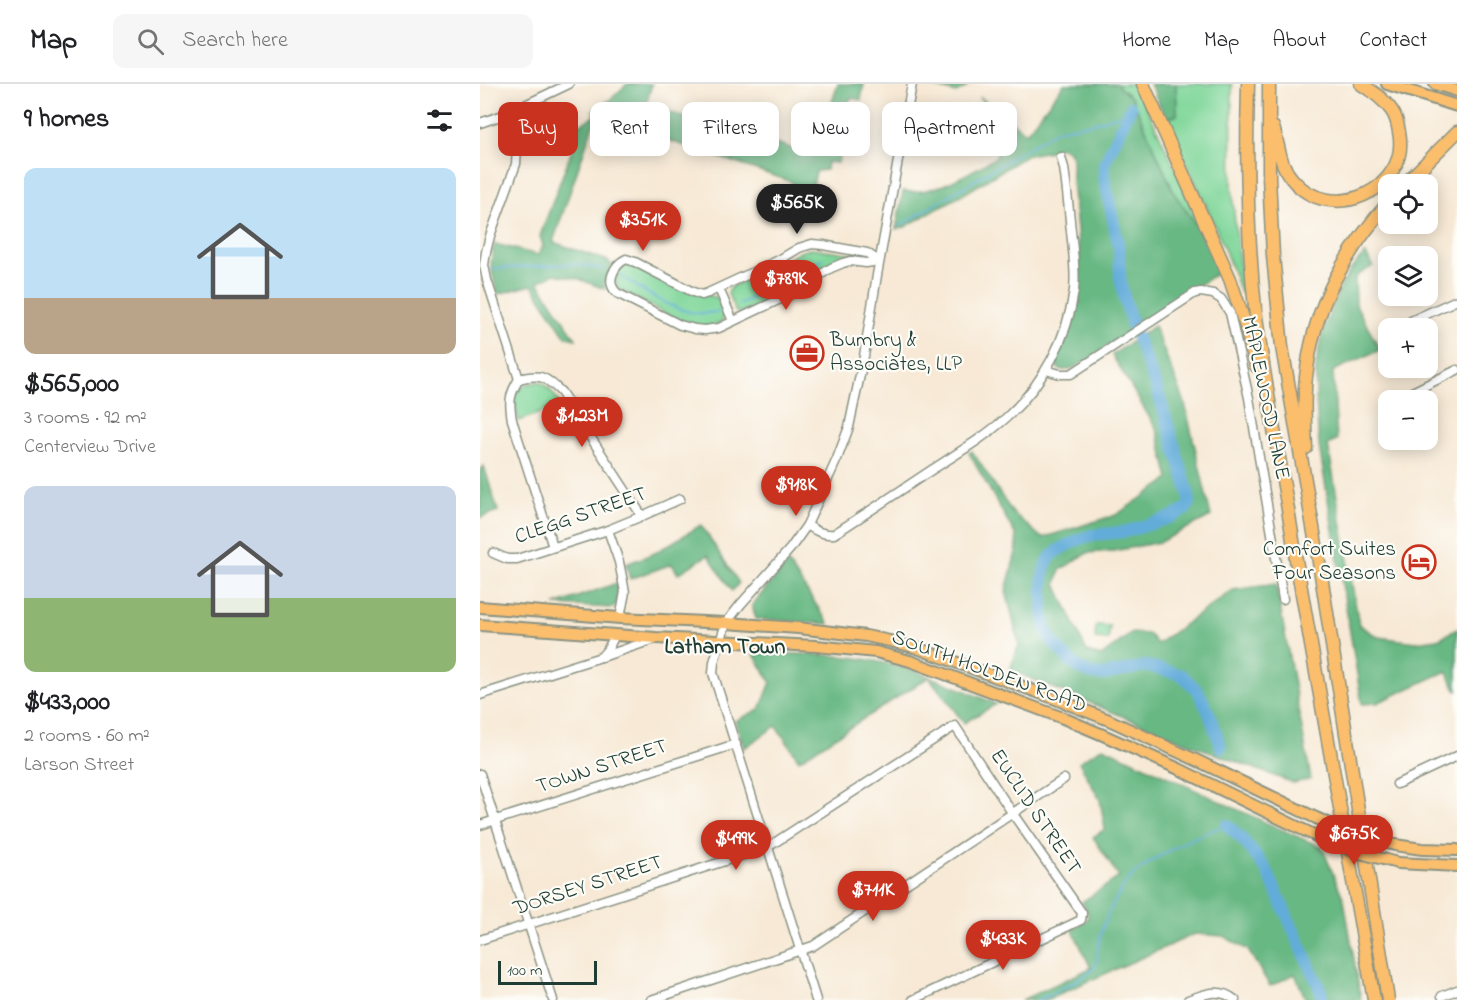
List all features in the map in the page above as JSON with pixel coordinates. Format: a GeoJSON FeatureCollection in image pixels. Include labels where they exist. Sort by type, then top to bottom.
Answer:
{"type":"FeatureCollection","features":[{"type":"Feature","properties":{"kind":"highway"},"geometry":{"type":"LineString","coordinates":[[1143,84],[1233,288],[1246,327],[1286,493]]}},
{"type":"Feature","properties":{"kind":"highway"},"geometry":{"type":"LineString","coordinates":[[1248,84],[1246,169],[1251,268],[1260,347],[1374,1000]]}},
{"type":"Feature","properties":{"kind":"highway"},"geometry":{"type":"LineString","coordinates":[[1269,84],[1273,256],[1282,347],[1388,1000]]}},
{"type":"Feature","properties":{"kind":"highway"},"geometry":{"type":"LineString","coordinates":[[1268,114],[1279,155],[1291,179],[1308,193],[1330,201],[1357,198],[1368,193],[1387,177],[1397,160],[1401,138],[1393,112],[1383,100],[1361,84]]}},
{"type":"Feature","properties":{"kind":"highway"},"geometry":{"type":"LineString","coordinates":[[1415,174],[1457,132]]}},
{"type":"Feature","properties":{"kind":"highway"},"geometry":{"type":"LineString","coordinates":[[1307,491],[1305,388],[1308,359],[1318,318],[1338,272],[1378,214]]}},
{"type":"Feature","properties":{"kind":"main road"},"geometry":{"type":"LineString","coordinates":[[1387,84],[1457,106]]}},
{"type":"Feature","properties":{"kind":"main road"},"geometry":{"type":"LineString","coordinates":[[1435,84],[1457,91]]}},
{"type":"Feature","properties":{"kind":"main road","name":"SOUTH HOLDEN ROAD"},"geometry":{"type":"LineString","coordinates":[[480,607],[798,628],[866,636],[917,648],[1109,720],[1356,835],[1395,845],[1422,849],[1457,850]]}},
{"type":"Feature","properties":{"kind":"main road","name":"SOUTH HOLDEN ROAD"},"geometry":{"type":"LineString","coordinates":[[480,625],[719,642],[816,646],[876,652],[910,661],[1063,718],[1179,769],[1320,838],[1356,852],[1398,863],[1457,866]]}},
{"type":"Feature","properties":{"kind":"street"},"geometry":{"type":"LineString","coordinates":[[531,102],[569,84]]}},
{"type":"Feature","properties":{"kind":"street"},"geometry":{"type":"LineString","coordinates":[[816,1000],[713,673],[714,662],[726,623],[790,549],[807,525],[849,427],[864,356],[912,84]]}},
{"type":"Feature","properties":{"kind":"street"},"geometry":{"type":"LineString","coordinates":[[480,123],[498,117]]}},
{"type":"Feature","properties":{"kind":"street"},"geometry":{"type":"LineString","coordinates":[[516,156],[516,164],[490,236],[484,265],[519,379]]}},
{"type":"Feature","properties":{"kind":"street"},"geometry":{"type":"LineString","coordinates":[[807,525],[819,532],[834,534],[974,442],[1006,418],[1046,370],[1064,333],[1074,291],[1073,248],[1061,157]]}},
{"type":"Feature","properties":{"kind":"street"},"geometry":{"type":"LineString","coordinates":[[480,234],[490,236]]}},
{"type":"Feature","properties":{"kind":"street"},"geometry":{"type":"LineString","coordinates":[[812,244],[867,253],[879,261],[843,263],[831,268],[801,289],[719,328],[712,329],[687,328],[617,293],[610,284],[616,266],[626,259],[702,295],[779,260],[799,248],[812,244]]}},
{"type":"Feature","properties":{"kind":"street"},"geometry":{"type":"LineString","coordinates":[[718,289],[732,321]]}},
{"type":"Feature","properties":{"kind":"street","name":"MAPLEWOOD LANE"},"geometry":{"type":"LineString","coordinates":[[1046,370],[1071,374],[1195,293],[1207,292],[1221,299],[1230,314],[1249,395],[1283,599]]}},
{"type":"Feature","properties":{"kind":"street"},"geometry":{"type":"LineString","coordinates":[[1418,318],[1457,300]]}},
{"type":"Feature","properties":{"kind":"street"},"geometry":{"type":"LineString","coordinates":[[1416,390],[1457,370]]}},
{"type":"Feature","properties":{"kind":"street"},"geometry":{"type":"LineString","coordinates":[[554,547],[512,420],[509,401],[519,379],[539,376],[549,380],[561,392],[642,516]]}},
{"type":"Feature","properties":{"kind":"street","name":"CLEGG STREET"},"geometry":{"type":"LineString","coordinates":[[493,553],[507,559],[517,559],[608,530],[680,499]]}},
{"type":"Feature","properties":{"kind":"street"},"geometry":{"type":"LineString","coordinates":[[608,530],[620,562],[625,592],[620,618]]}},
{"type":"Feature","properties":{"kind":"street"},"geometry":{"type":"LineString","coordinates":[[601,657],[615,635]]}},
{"type":"Feature","properties":{"kind":"street"},"geometry":{"type":"LineString","coordinates":[[480,694],[656,638]]}},
{"type":"Feature","properties":{"kind":"street","name":"EUCLID STREET"},"geometry":{"type":"LineString","coordinates":[[913,1000],[1082,920],[1082,913],[955,726]]}},
{"type":"Feature","properties":{"kind":"street","name":"DORSEY STREET"},"geometry":{"type":"LineString","coordinates":[[480,939],[768,847],[955,726]]}},
{"type":"Feature","properties":{"kind":"street","name":"TOWN STREET"},"geometry":{"type":"LineString","coordinates":[[480,825],[736,744]]}},
{"type":"Feature","properties":{"kind":"street"},"geometry":{"type":"LineString","coordinates":[[1397,784],[1457,756]]}},
{"type":"Feature","properties":{"kind":"street"},"geometry":{"type":"LineString","coordinates":[[480,774],[553,1000]]}},
{"type":"Feature","properties":{"kind":"street"},"geometry":{"type":"LineString","coordinates":[[651,1000],[813,946],[1064,779]]}},
{"type":"Feature","properties":{"kind":"street"},"geometry":{"type":"LineString","coordinates":[[1442,996],[1457,990]]}},
{"type":"Feature","properties":{"kind":"street"},"geometry":{"type":"LineString","coordinates":[[1188,1000],[1213,992],[1225,994],[1234,1000]]}},
{"type":"Feature","properties":{"kind":"green space"},"geometry":{"type":"Polygon","coordinates":[[[627,84],[652,84],[647,102],[607,102],[627,84]]]}},
{"type":"Feature","properties":{"kind":"green space"},"geometry":{"type":"Polygon","coordinates":[[[838,84],[864,84],[861,100],[850,98],[849,102],[832,102],[838,84]]]}},
{"type":"Feature","properties":{"kind":"green space"},"geometry":{"type":"Polygon","coordinates":[[[925,84],[963,84],[967,87],[956,93],[925,84]]]}},
{"type":"Feature","properties":{"kind":"green space"},"geometry":{"type":"Polygon","coordinates":[[[1064,84],[1118,84],[1132,98],[1175,195],[1207,240],[1220,271],[1089,359],[1066,370],[1059,369],[1056,361],[1072,321],[1079,267],[1072,161],[1068,151],[1060,147],[1027,155],[964,194],[905,227],[896,229],[903,191],[928,190],[952,182],[997,156],[1017,156],[1017,126],[1026,133],[1064,84]]]}},
{"type":"Feature","properties":{"kind":"green space"},"geometry":{"type":"Polygon","coordinates":[[[1118,84],[1136,84],[1207,240],[1175,195],[1132,98],[1118,84]]]}},
{"type":"Feature","properties":{"kind":"green space"},"geometry":{"type":"Polygon","coordinates":[[[1150,84],[1176,84],[1177,115],[1166,119],[1150,84]]]}},
{"type":"Feature","properties":{"kind":"green space"},"geometry":{"type":"Polygon","coordinates":[[[1176,84],[1232,84],[1232,186],[1243,292],[1240,292],[1215,226],[1166,119],[1177,115],[1176,84]]]}},
{"type":"Feature","properties":{"kind":"green space"},"geometry":{"type":"Polygon","coordinates":[[[670,112],[682,116],[682,145],[670,141],[670,112]]]}},
{"type":"Feature","properties":{"kind":"green space"},"geometry":{"type":"Polygon","coordinates":[[[590,119],[590,134],[553,242],[608,261],[612,265],[604,284],[605,289],[579,279],[554,274],[538,282],[576,339],[566,337],[532,285],[498,294],[492,269],[492,257],[495,244],[538,255],[543,246],[540,236],[570,156],[578,156],[578,125],[590,119]]]}},
{"type":"Feature","properties":{"kind":"green space"},"geometry":{"type":"Polygon","coordinates":[[[779,144],[791,148],[791,156],[839,156],[838,163],[827,162],[826,170],[816,171],[810,201],[801,201],[792,182],[715,156],[779,156],[779,144]]]}},
{"type":"Feature","properties":{"kind":"green space"},"geometry":{"type":"Polygon","coordinates":[[[812,248],[866,257],[849,256],[838,259],[793,289],[741,313],[736,312],[728,294],[731,287],[812,248]]]}},
{"type":"Feature","properties":{"kind":"green space"},"geometry":{"type":"Polygon","coordinates":[[[1365,253],[1373,266],[1355,277],[1356,305],[1378,346],[1378,351],[1333,371],[1337,440],[1328,445],[1359,625],[1378,637],[1416,642],[1438,639],[1457,629],[1457,692],[1447,671],[1377,703],[1362,704],[1319,446],[1316,407],[1316,367],[1320,343],[1338,293],[1350,271],[1365,253]]]}},
{"type":"Feature","properties":{"kind":"green space"},"geometry":{"type":"Polygon","coordinates":[[[627,264],[716,297],[724,316],[721,321],[708,326],[682,322],[618,289],[617,275],[627,264]]]}},
{"type":"Feature","properties":{"kind":"green space"},"geometry":{"type":"Polygon","coordinates":[[[1154,326],[1184,400],[1211,516],[1160,542],[1114,551],[1087,553],[1060,570],[1056,584],[1087,652],[1101,656],[1132,633],[1149,634],[1157,644],[1233,590],[1276,584],[1311,779],[1293,783],[1195,746],[1010,670],[1019,644],[1006,591],[1017,548],[1016,536],[969,453],[972,451],[1012,512],[1042,538],[1116,515],[1169,479],[1157,430],[1112,355],[1154,326]]]}},
{"type":"Feature","properties":{"kind":"green space"},"geometry":{"type":"Polygon","coordinates":[[[538,382],[554,394],[561,405],[519,421],[515,400],[518,390],[538,382]]]}},
{"type":"Feature","properties":{"kind":"green space"},"geometry":{"type":"Polygon","coordinates":[[[484,466],[498,511],[480,518],[480,471],[484,466]]]}},
{"type":"Feature","properties":{"kind":"green space"},"geometry":{"type":"Polygon","coordinates":[[[701,525],[739,583],[732,591],[708,555],[678,574],[672,564],[630,579],[626,564],[655,553],[701,525]]]}},
{"type":"Feature","properties":{"kind":"green space"},"geometry":{"type":"Polygon","coordinates":[[[788,563],[829,624],[756,619],[752,605],[788,563]]]}},
{"type":"Feature","properties":{"kind":"green space"},"geometry":{"type":"Polygon","coordinates":[[[617,583],[617,600],[613,608],[555,605],[617,583]]]}},
{"type":"Feature","properties":{"kind":"green space"},"geometry":{"type":"Polygon","coordinates":[[[1096,625],[1110,626],[1108,640],[1095,639],[1096,625]]]}},
{"type":"Feature","properties":{"kind":"green space"},"geometry":{"type":"Polygon","coordinates":[[[753,653],[827,655],[883,662],[925,675],[996,704],[964,723],[929,677],[799,760],[776,726],[744,748],[735,721],[760,709],[771,682],[753,653]]]}},
{"type":"Feature","properties":{"kind":"green space"},"geometry":{"type":"Polygon","coordinates":[[[1103,747],[1322,847],[1344,900],[1361,1000],[1306,1000],[1295,974],[1270,986],[1248,950],[1223,936],[1195,934],[1046,1000],[1022,1000],[1091,968],[1072,929],[1088,919],[1082,902],[1119,877],[1093,837],[1105,829],[1100,800],[1079,762],[1103,747]]]}},
{"type":"Feature","properties":{"kind":"waterway"},"geometry":{"type":"LineString","coordinates":[[1131,107],[1104,164],[1104,176],[1119,248],[1120,277],[1134,331]]}},
{"type":"Feature","properties":{"kind":"waterway"},"geometry":{"type":"LineString","coordinates":[[901,225],[1057,130],[1093,123],[1129,112]]}},
{"type":"Feature","properties":{"kind":"waterway"},"geometry":{"type":"LineString","coordinates":[[740,304],[823,259]]}},
{"type":"Feature","properties":{"kind":"waterway"},"geometry":{"type":"LineString","coordinates":[[492,269],[574,264],[603,269]]}},
{"type":"Feature","properties":{"kind":"waterway"},"geometry":{"type":"LineString","coordinates":[[621,276],[676,308],[695,313],[719,312]]}},
{"type":"Feature","properties":{"kind":"waterway"},"geometry":{"type":"LineString","coordinates":[[1137,338],[1156,386],[1190,503],[1185,510],[1169,518],[1124,532],[1092,535],[1060,549],[1051,556],[1045,566],[1043,615],[1052,641],[1080,669],[1092,674],[1104,675],[1145,666],[1182,675],[1198,691],[1209,713],[1221,747]]}},
{"type":"Feature","properties":{"kind":"waterway"},"geometry":{"type":"LineString","coordinates":[[1039,1000],[1077,980],[1095,967],[1100,935],[1107,917],[1121,890],[1133,875],[1178,846],[1227,825]]}},
{"type":"Feature","properties":{"kind":"waterway"},"geometry":{"type":"LineString","coordinates":[[1227,825],[1243,840],[1266,869],[1323,1000]]}},
{"type":"Feature","properties":{"kind":"place","name":"Bumbry & Associates, LLP"},"geometry":{"type":"Point","coordinates":[807,353]}},
{"type":"Feature","properties":{"kind":"place","name":"Comfort Suites Four Seasons"},"geometry":{"type":"Point","coordinates":[1419,562]}},
{"type":"Feature","properties":{"kind":"district","name":"Latham Town"},"geometry":{"type":"Point","coordinates":[725,648]}}]}
